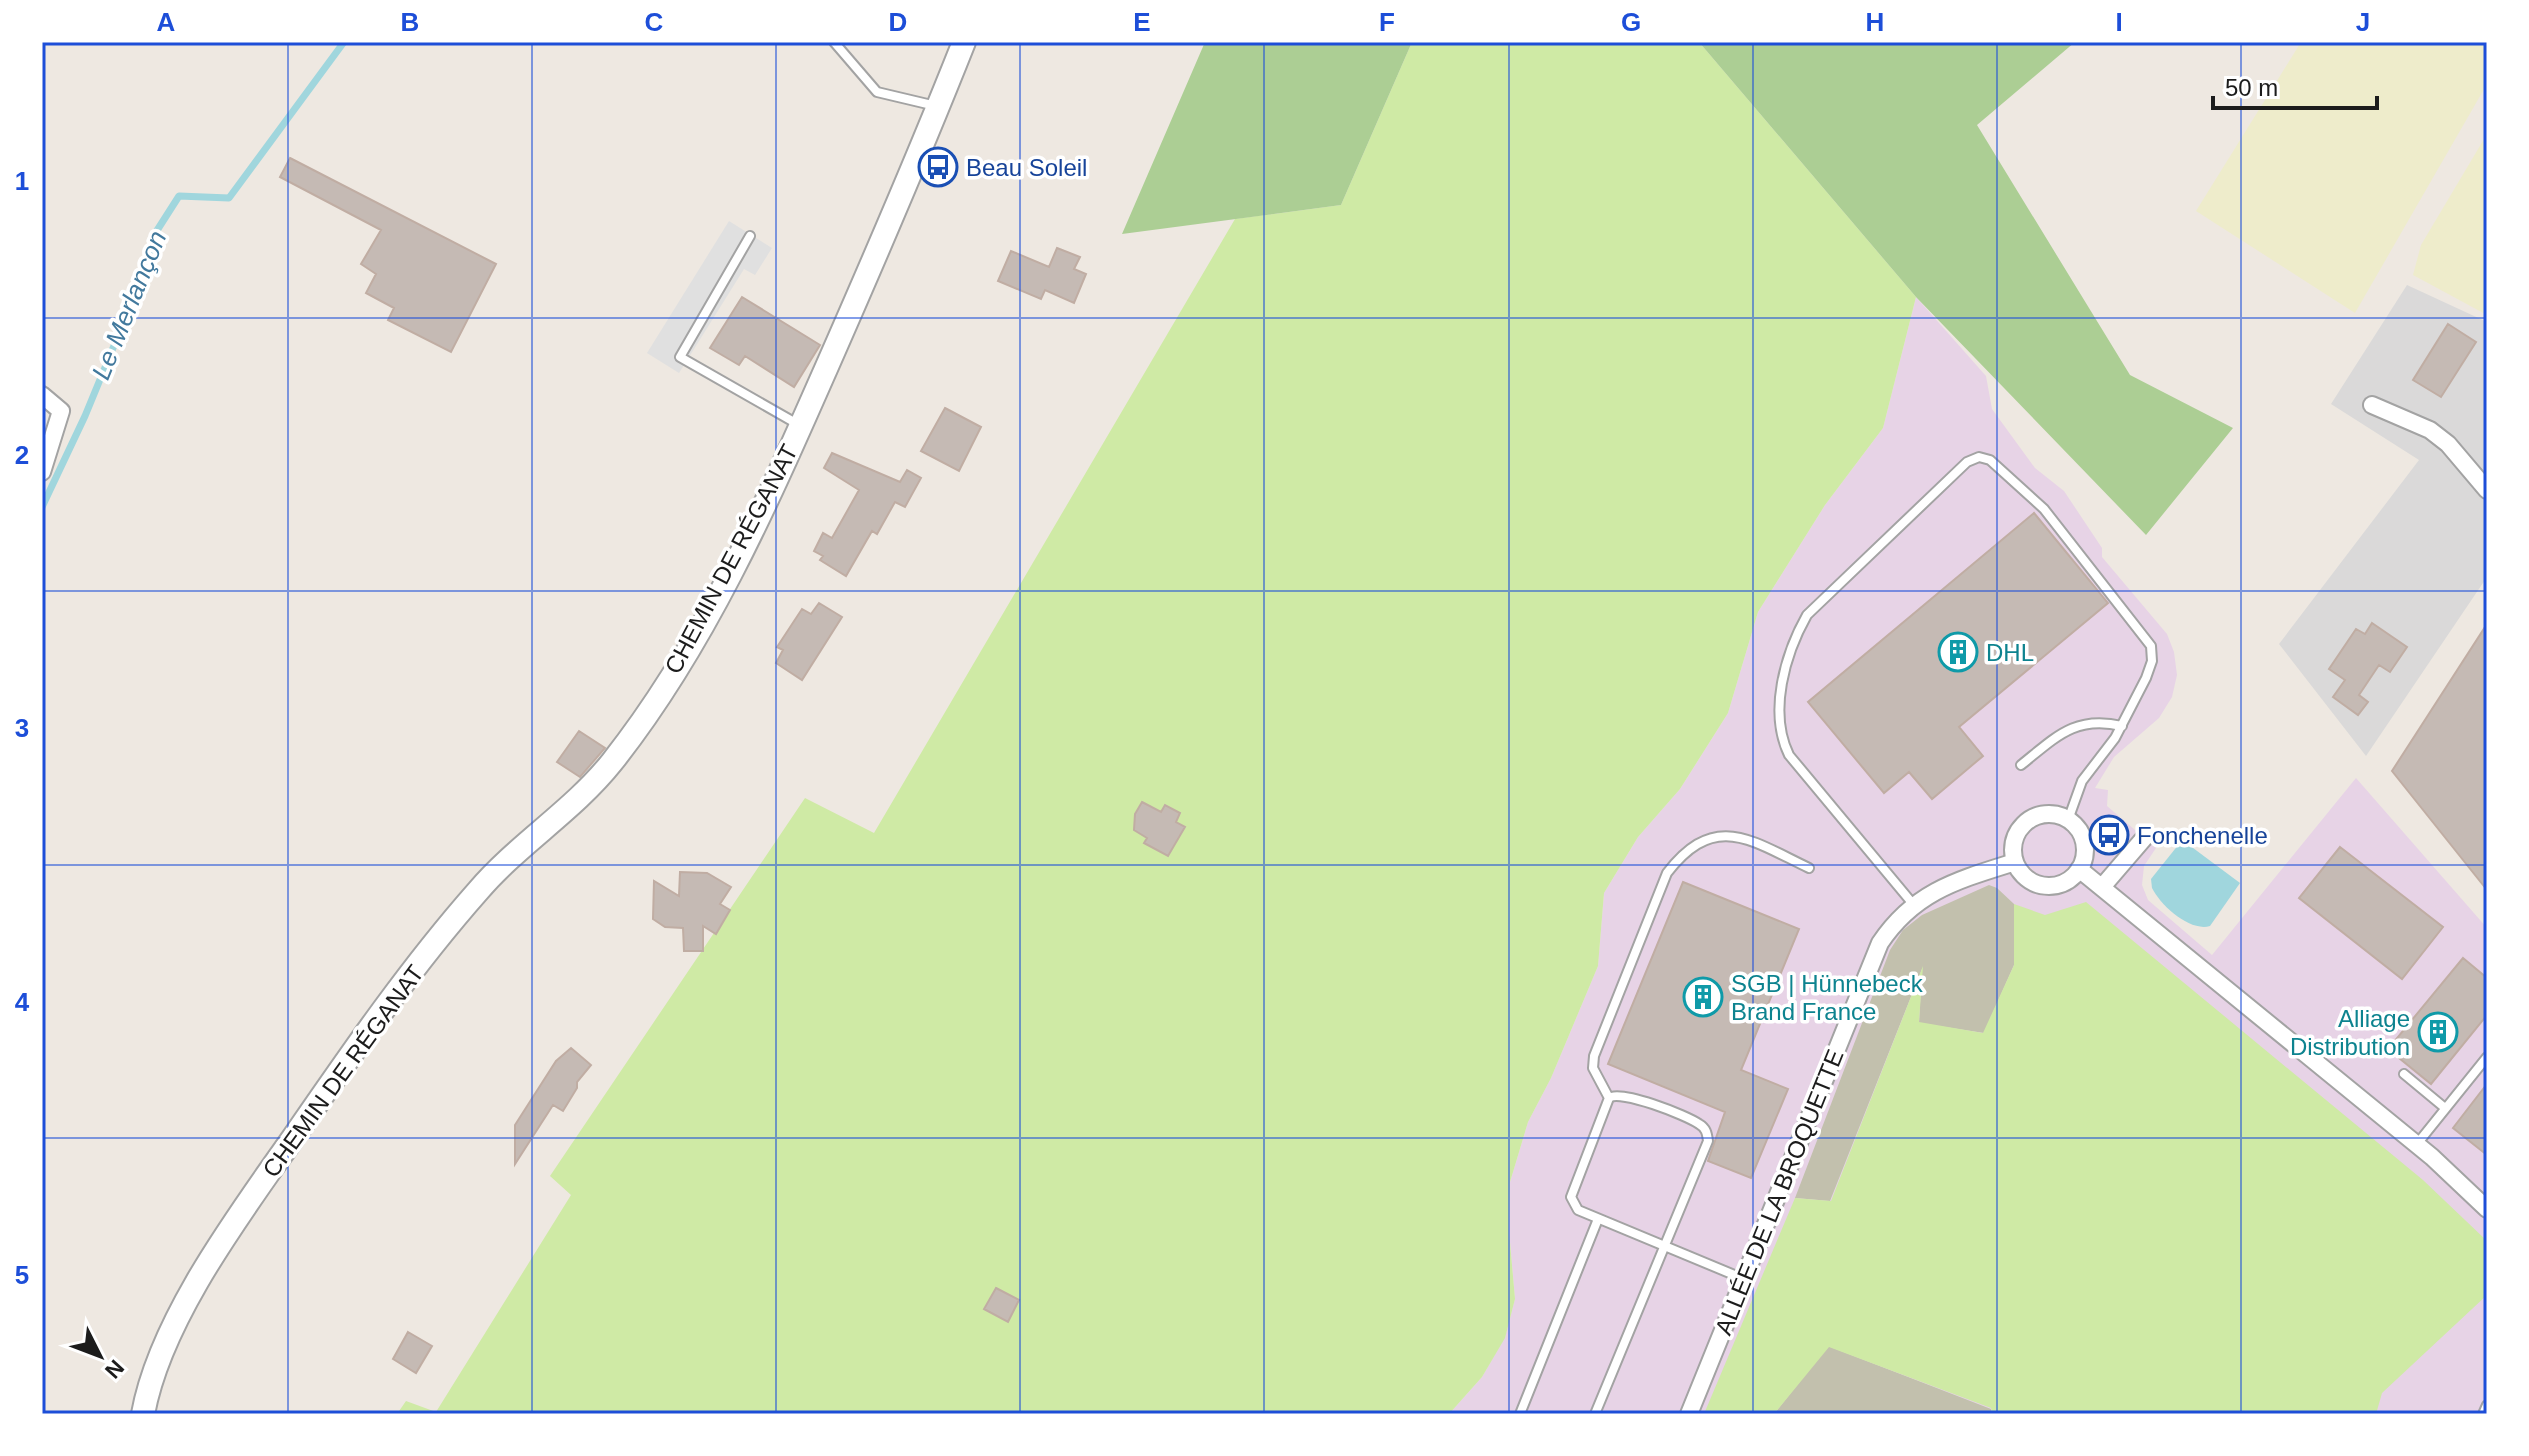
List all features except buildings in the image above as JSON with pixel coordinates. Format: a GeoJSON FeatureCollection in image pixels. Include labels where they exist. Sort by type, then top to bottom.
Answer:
{"type":"FeatureCollection","features":[{"type":"Feature","properties":{"kind":"street","name":"CHEMIN DE RÉGANAT"},"geometry":{"type":"LineString","coordinates":[[143,1414],[166,1340],[236,1219],[354,1050],[480,889],[567,810],[612,762],[687,652],[771,494],[964,42]]}},
{"type":"Feature","properties":{"kind":"street"},"geometry":{"type":"LineString","coordinates":[[42,395],[61,411],[42,472]]}},
{"type":"Feature","properties":{"kind":"street"},"geometry":{"type":"LineString","coordinates":[[2372,405],[2430,430],[2448,444],[2487,490]]}},
{"type":"Feature","properties":{"kind":"street"},"geometry":{"type":"LineString","coordinates":[[2044,815],[2068,820],[2077,827],[2085,848],[2079,869],[2063,884],[2041,885],[2021,873],[2015,862],[2016,837],[2032,819],[2044,815]]}},
{"type":"Feature","properties":{"kind":"street"},"geometry":{"type":"LineString","coordinates":[[2102,887],[2145,837]]}},
{"type":"Feature","properties":{"kind":"street","name":"ALLÉE DE LA BROQUETTE"},"geometry":{"type":"LineString","coordinates":[[1689,1414],[1880,943],[1896,919],[1913,904],[1945,886],[2015,862]]}},
{"type":"Feature","properties":{"kind":"street"},"geometry":{"type":"LineString","coordinates":[[2079,869],[2416,1144],[2487,1209]]}},
{"type":"Feature","properties":{"kind":"lane"},"geometry":{"type":"LineString","coordinates":[[834,42],[877,92],[938,107]]}},
{"type":"Feature","properties":{"kind":"lane"},"geometry":{"type":"LineString","coordinates":[[750,236],[680,357],[801,426]]}},
{"type":"Feature","properties":{"kind":"lane"},"geometry":{"type":"LineString","coordinates":[[1913,904],[1789,755],[1779,725],[1780,704],[1789,646],[1807,615],[1967,462],[1979,457],[1990,460],[2023,486],[2151,646],[2152,661],[2146,678],[2122,726],[2082,781],[2068,820]]}},
{"type":"Feature","properties":{"kind":"lane"},"geometry":{"type":"LineString","coordinates":[[2021,765],[2077,724],[2104,722],[2122,726]]}},
{"type":"Feature","properties":{"kind":"lane"},"geometry":{"type":"LineString","coordinates":[[1745,1280],[1578,1210],[1571,1197],[1609,1098],[1593,1068],[1594,1056],[1667,873],[1683,852],[1705,838],[1723,834],[1742,837],[1809,868]]}},
{"type":"Feature","properties":{"kind":"lane"},"geometry":{"type":"LineString","coordinates":[[2416,1144],[2487,1057]]}},
{"type":"Feature","properties":{"kind":"lane"},"geometry":{"type":"LineString","coordinates":[[2404,1074],[2445,1108]]}},
{"type":"Feature","properties":{"kind":"lane"},"geometry":{"type":"LineString","coordinates":[[1595,1414],[1708,1141],[1707,1133],[1698,1122],[1622,1094],[1609,1098]]}},
{"type":"Feature","properties":{"kind":"lane"},"geometry":{"type":"LineString","coordinates":[[1520,1414],[1598,1219]]}},
{"type":"Feature","properties":{"kind":"lane"},"geometry":{"type":"LineString","coordinates":[[2483,1414],[2487,1405]]}},
{"type":"Feature","properties":{"kind":"shaded area"},"geometry":{"type":"Polygon","coordinates":[[[2301,42],[2487,42],[2487,84],[2355,313],[2196,211],[2301,42]]]}},
{"type":"Feature","properties":{"kind":"shaded area"},"geometry":{"type":"Polygon","coordinates":[[[2487,134],[2487,315],[2413,275],[2421,245],[2487,134]]]}},
{"type":"Feature","properties":{"kind":"shaded area"},"geometry":{"type":"Polygon","coordinates":[[[729,221],[772,248],[755,275],[744,269],[679,373],[647,353],[729,221]]]}},
{"type":"Feature","properties":{"kind":"shaded area"},"geometry":{"type":"Polygon","coordinates":[[[2407,285],[2487,322],[2487,577],[2366,756],[2279,644],[2419,460],[2331,404],[2407,285]]]}},
{"type":"Feature","properties":{"kind":"shaded area"},"geometry":{"type":"Polygon","coordinates":[[[1916,297],[1986,376],[1992,409],[2035,468],[2064,491],[2102,548],[2102,557],[2167,634],[2174,652],[2177,675],[2172,697],[2159,718],[2114,757],[2095,788],[2108,790],[2107,806],[2156,848],[2144,866],[2142,885],[2148,900],[2212,955],[2356,778],[2487,928],[2487,1414],[1449,1414],[1482,1377],[1505,1337],[1515,1299],[1509,1231],[1510,1182],[1528,1122],[1551,1078],[1598,966],[1604,893],[1638,837],[1680,789],[1728,713],[1758,612],[1825,505],[1883,428],[1916,297]]]}},
{"type":"Feature","properties":{"kind":"shaded area"},"geometry":{"type":"Polygon","coordinates":[[[1989,885],[1997,888],[2014,904],[2014,965],[1984,1033],[1919,1023],[1922,969],[1830,1201],[1795,1198],[1890,950],[1903,930],[1922,915],[1989,885]]]}},
{"type":"Feature","properties":{"kind":"shaded area"},"geometry":{"type":"Polygon","coordinates":[[[1828,1346],[1991,1409],[1992,1414],[1774,1414],[1828,1346]]]}},
{"type":"Feature","properties":{"kind":"green space"},"geometry":{"type":"Polygon","coordinates":[[[1205,42],[1412,42],[1341,205],[1122,234],[1205,42]]]}},
{"type":"Feature","properties":{"kind":"green space"},"geometry":{"type":"Polygon","coordinates":[[[1412,42],[1699,42],[1916,297],[1883,428],[1825,505],[1758,612],[1728,713],[1680,789],[1638,837],[1604,893],[1598,966],[1551,1078],[1528,1122],[1510,1182],[1509,1231],[1515,1299],[1505,1338],[1482,1377],[1449,1414],[397,1414],[406,1401],[436,1412],[571,1195],[550,1176],[805,798],[874,833],[1235,219],[1341,205],[1412,42]]]}},
{"type":"Feature","properties":{"kind":"green space"},"geometry":{"type":"Polygon","coordinates":[[[1699,42],[2075,42],[1977,125],[2130,375],[2233,428],[2146,535],[1916,297],[1699,42]]]}},
{"type":"Feature","properties":{"kind":"green space"},"geometry":{"type":"Polygon","coordinates":[[[2086,902],[2423,1180],[2486,1240],[2487,1295],[2382,1393],[2376,1414],[1992,1414],[1991,1408],[1829,1347],[1774,1414],[1704,1414],[1795,1198],[1831,1201],[1923,966],[1919,1022],[1983,1033],[2014,965],[2014,904],[2045,915],[2086,902]]]}},
{"type":"Feature","properties":{"kind":"water"},"geometry":{"type":"Polygon","coordinates":[[[2185,842],[2240,883],[2210,926],[2194,925],[2177,916],[2152,888],[2151,879],[2179,844],[2185,842]]]}},
{"type":"Feature","properties":{"kind":"waterway","name":"Le Merlançon"},"geometry":{"type":"LineString","coordinates":[[42,507],[85,416],[139,285],[156,232],[179,196],[229,198],[344,42]]}},
{"type":"Feature","properties":{"kind":"place","name":"Beau Soleil"},"geometry":{"type":"Point","coordinates":[938,167]}},
{"type":"Feature","properties":{"kind":"place","name":"DHL"},"geometry":{"type":"Point","coordinates":[1958,652]}},
{"type":"Feature","properties":{"kind":"place","name":"Fonchenelle"},"geometry":{"type":"Point","coordinates":[2109,835]}},
{"type":"Feature","properties":{"kind":"place","name":"SGB | Hünnebeck Brand France"},"geometry":{"type":"Point","coordinates":[1703,997]}},
{"type":"Feature","properties":{"kind":"place","name":"Alliage Distribution"},"geometry":{"type":"Point","coordinates":[2438,1032]}}]}
